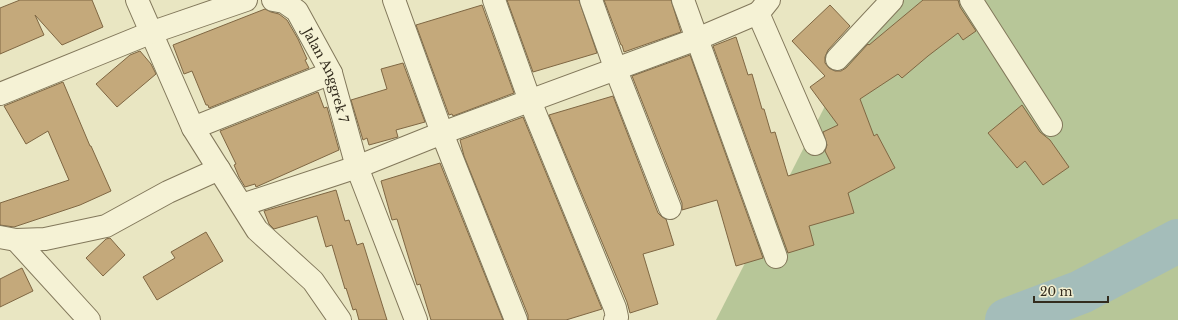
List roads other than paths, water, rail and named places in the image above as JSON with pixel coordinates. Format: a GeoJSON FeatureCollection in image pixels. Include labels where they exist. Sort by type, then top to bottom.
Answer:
{"type":"FeatureCollection","features":[{"type":"Feature","properties":{"kind":"street"},"geometry":{"type":"LineString","coordinates":[[137,0],[150,33],[193,128],[257,230],[313,281],[340,320]]}},
{"type":"Feature","properties":{"kind":"street"},"geometry":{"type":"LineString","coordinates":[[0,94],[150,33],[246,0]]}},
{"type":"Feature","properties":{"kind":"street","name":"Jalan Anggrek 7"},"geometry":{"type":"LineString","coordinates":[[273,0],[284,2],[298,11],[331,73],[357,166],[416,320]]}},
{"type":"Feature","properties":{"kind":"street"},"geometry":{"type":"LineString","coordinates":[[394,0],[442,133],[516,320]]}},
{"type":"Feature","properties":{"kind":"street"},"geometry":{"type":"LineString","coordinates":[[494,0],[530,101],[615,308],[617,317],[615,320]]}},
{"type":"Feature","properties":{"kind":"street"},"geometry":{"type":"LineString","coordinates":[[591,0],[616,70],[670,208]]}},
{"type":"Feature","properties":{"kind":"street"},"geometry":{"type":"LineString","coordinates":[[683,0],[776,257]]}},
{"type":"Feature","properties":{"kind":"street"},"geometry":{"type":"LineString","coordinates":[[837,59],[892,0]]}},
{"type":"Feature","properties":{"kind":"street"},"geometry":{"type":"LineString","coordinates":[[972,0],[1051,125]]}},
{"type":"Feature","properties":{"kind":"street"},"geometry":{"type":"LineString","coordinates":[[242,205],[357,166],[442,133],[698,39],[763,7],[815,144]]}},
{"type":"Feature","properties":{"kind":"street"},"geometry":{"type":"LineString","coordinates":[[193,128],[331,73]]}},
{"type":"Feature","properties":{"kind":"street"},"geometry":{"type":"LineString","coordinates":[[8,239],[45,239],[106,226],[168,192],[219,169]]}},
{"type":"Feature","properties":{"kind":"street"},"geometry":{"type":"LineString","coordinates":[[8,239],[89,320]]}},
{"type":"Feature","properties":{"kind":"waterway"},"geometry":{"type":"LineString","coordinates":[[1007,320],[1081,292],[1178,241]]}}]}
